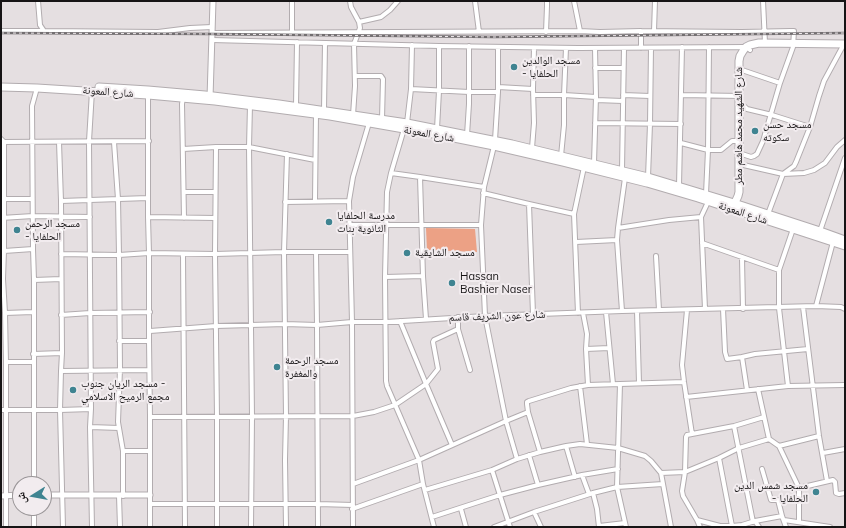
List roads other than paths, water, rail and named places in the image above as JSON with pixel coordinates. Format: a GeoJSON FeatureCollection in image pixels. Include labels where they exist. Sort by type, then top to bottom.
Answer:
{"type":"FeatureCollection","features":[{"type":"Feature","properties":{"kind":"main road"},"geometry":{"type":"LineString","coordinates":[[748,48],[755,44],[765,43],[793,45]]}},
{"type":"Feature","properties":{"kind":"main road"},"geometry":{"type":"LineString","coordinates":[[748,48],[793,45],[844,45]]}},
{"type":"Feature","properties":{"kind":"main road","name":"شارع الشهيد محمد هاشم مطر"},"geometry":{"type":"LineString","coordinates":[[736,207],[743,197],[741,165],[740,56],[743,50],[748,48]]}},
{"type":"Feature","properties":{"kind":"main road","name":"شارع المعونة"},"geometry":{"type":"LineString","coordinates":[[2,87],[140,89],[210,98],[369,123],[437,129],[467,135],[708,202],[768,214],[845,240]]}},
{"type":"Feature","properties":{"kind":"main road","name":"شارع المعونة"},"geometry":{"type":"LineString","coordinates":[[2,87],[92,91],[183,98],[250,100],[382,119],[406,126],[495,143],[532,148],[648,177],[706,194],[793,229],[845,246]]}},
{"type":"Feature","properties":{"kind":"street"},"geometry":{"type":"LineString","coordinates":[[38,1],[40,25],[44,31]]}},
{"type":"Feature","properties":{"kind":"street"},"geometry":{"type":"LineString","coordinates":[[210,98],[213,1]]}},
{"type":"Feature","properties":{"kind":"street"},"geometry":{"type":"LineString","coordinates":[[292,1],[292,33]]}},
{"type":"Feature","properties":{"kind":"street"},"geometry":{"type":"LineString","coordinates":[[350,1],[360,28],[354,44],[355,86],[353,115]]}},
{"type":"Feature","properties":{"kind":"street"},"geometry":{"type":"LineString","coordinates":[[359,22],[381,17],[398,1]]}},
{"type":"Feature","properties":{"kind":"street"},"geometry":{"type":"LineString","coordinates":[[475,1],[478,32]]}},
{"type":"Feature","properties":{"kind":"street"},"geometry":{"type":"LineString","coordinates":[[546,32],[547,1]]}},
{"type":"Feature","properties":{"kind":"street"},"geometry":{"type":"LineString","coordinates":[[574,1],[580,31]]}},
{"type":"Feature","properties":{"kind":"street"},"geometry":{"type":"LineString","coordinates":[[654,31],[655,1]]}},
{"type":"Feature","properties":{"kind":"street"},"geometry":{"type":"LineString","coordinates":[[763,1],[765,43]]}},
{"type":"Feature","properties":{"kind":"street"},"geometry":{"type":"LineString","coordinates":[[1,31],[158,32],[190,28],[292,33],[580,31],[794,32],[793,45],[780,83],[764,141],[757,154],[751,157],[741,153]]}},
{"type":"Feature","properties":{"kind":"street"},"geometry":{"type":"LineString","coordinates":[[641,31],[641,48]]}},
{"type":"Feature","properties":{"kind":"street"},"geometry":{"type":"LineString","coordinates":[[212,40],[534,48],[748,48]]}},
{"type":"Feature","properties":{"kind":"street"},"geometry":{"type":"LineString","coordinates":[[296,106],[297,42]]}},
{"type":"Feature","properties":{"kind":"street"},"geometry":{"type":"LineString","coordinates":[[324,110],[325,43]]}},
{"type":"Feature","properties":{"kind":"street"},"geometry":{"type":"LineString","coordinates":[[412,45],[411,89],[406,126],[387,188],[385,277],[386,381],[419,460],[423,484],[434,527]]}},
{"type":"Feature","properties":{"kind":"street"},"geometry":{"type":"LineString","coordinates":[[768,214],[783,174],[794,166],[796,162],[810,127],[824,81],[844,45]]}},
{"type":"Feature","properties":{"kind":"street"},"geometry":{"type":"LineString","coordinates":[[437,129],[439,46]]}},
{"type":"Feature","properties":{"kind":"street"},"geometry":{"type":"LineString","coordinates":[[467,135],[469,103],[469,46]]}},
{"type":"Feature","properties":{"kind":"street"},"geometry":{"type":"LineString","coordinates":[[498,47],[498,90],[495,143],[484,187],[481,225],[485,316],[506,421],[517,459]]}},
{"type":"Feature","properties":{"kind":"street"},"geometry":{"type":"LineString","coordinates":[[679,186],[682,47]]}},
{"type":"Feature","properties":{"kind":"street"},"geometry":{"type":"LineString","coordinates":[[706,194],[709,47]]}},
{"type":"Feature","properties":{"kind":"street"},"geometry":{"type":"LineString","coordinates":[[532,148],[534,123],[534,48]]}},
{"type":"Feature","properties":{"kind":"street"},"geometry":{"type":"LineString","coordinates":[[562,156],[566,48]]}},
{"type":"Feature","properties":{"kind":"street"},"geometry":{"type":"LineString","coordinates":[[594,163],[596,99],[595,48]]}},
{"type":"Feature","properties":{"kind":"street"},"geometry":{"type":"LineString","coordinates":[[622,170],[624,48]]}},
{"type":"Feature","properties":{"kind":"street"},"geometry":{"type":"LineString","coordinates":[[648,177],[651,48]]}},
{"type":"Feature","properties":{"kind":"street"},"geometry":{"type":"LineString","coordinates":[[595,68],[623,68]]}},
{"type":"Feature","properties":{"kind":"street"},"geometry":{"type":"LineString","coordinates":[[741,70],[780,83]]}},
{"type":"Feature","properties":{"kind":"street"},"geometry":{"type":"LineString","coordinates":[[355,76],[381,76],[383,79],[382,119]]}},
{"type":"Feature","properties":{"kind":"street"},"geometry":{"type":"LineString","coordinates":[[34,476],[32,106],[37,88]]}},
{"type":"Feature","properties":{"kind":"street"},"geometry":{"type":"LineString","coordinates":[[411,89],[469,92],[533,89]]}},
{"type":"Feature","properties":{"kind":"street"},"geometry":{"type":"LineString","coordinates":[[92,91],[89,141],[90,428],[92,527]]}},
{"type":"Feature","properties":{"kind":"street"},"geometry":{"type":"LineString","coordinates":[[148,95],[148,217],[150,253],[150,527]]}},
{"type":"Feature","properties":{"kind":"street"},"geometry":{"type":"LineString","coordinates":[[533,95],[564,95],[623,101]]}},
{"type":"Feature","properties":{"kind":"street"},"geometry":{"type":"LineString","coordinates":[[623,95],[650,96]]}},
{"type":"Feature","properties":{"kind":"street"},"geometry":{"type":"LineString","coordinates":[[681,95],[741,96]]}},
{"type":"Feature","properties":{"kind":"street"},"geometry":{"type":"LineString","coordinates":[[183,98],[184,218]]}},
{"type":"Feature","properties":{"kind":"street"},"geometry":{"type":"LineString","coordinates":[[250,105],[248,148],[252,417],[251,527]]}},
{"type":"Feature","properties":{"kind":"street"},"geometry":{"type":"LineString","coordinates":[[741,105],[747,109],[810,127]]}},
{"type":"Feature","properties":{"kind":"street"},"geometry":{"type":"LineString","coordinates":[[315,201],[316,114]]}},
{"type":"Feature","properties":{"kind":"street"},"geometry":{"type":"LineString","coordinates":[[353,527],[352,322],[349,201],[353,177],[369,123]]}},
{"type":"Feature","properties":{"kind":"street"},"geometry":{"type":"LineString","coordinates":[[595,123],[681,124]]}},
{"type":"Feature","properties":{"kind":"street"},"geometry":{"type":"LineString","coordinates":[[741,165],[783,174],[804,173],[814,170],[825,163],[837,147],[845,140]]}},
{"type":"Feature","properties":{"kind":"street"},"geometry":{"type":"LineString","coordinates":[[6,527],[3,495],[3,410],[6,362],[3,354],[5,313],[2,279],[4,251],[4,199],[2,141],[149,141]]}},
{"type":"Feature","properties":{"kind":"street"},"geometry":{"type":"LineString","coordinates":[[681,143],[708,150],[721,150],[732,141],[741,141]]}},
{"type":"Feature","properties":{"kind":"street"},"geometry":{"type":"LineString","coordinates":[[59,142],[62,353],[60,410],[63,527]]}},
{"type":"Feature","properties":{"kind":"street"},"geometry":{"type":"LineString","coordinates":[[114,142],[118,199],[120,312],[119,428],[123,451],[120,527]]}},
{"type":"Feature","properties":{"kind":"street"},"geometry":{"type":"LineString","coordinates":[[216,148],[215,254],[217,527]]}},
{"type":"Feature","properties":{"kind":"street"},"geometry":{"type":"LineString","coordinates":[[183,149],[248,148],[316,160]]}},
{"type":"Feature","properties":{"kind":"street"},"geometry":{"type":"LineString","coordinates":[[286,527],[284,252],[287,154]]}},
{"type":"Feature","properties":{"kind":"street"},"geometry":{"type":"LineString","coordinates":[[820,231],[845,158]]}},
{"type":"Feature","properties":{"kind":"street"},"geometry":{"type":"LineString","coordinates":[[578,313],[574,214],[584,167]]}},
{"type":"Feature","properties":{"kind":"street"},"geometry":{"type":"LineString","coordinates":[[391,173],[484,187]]}},
{"type":"Feature","properties":{"kind":"street"},"geometry":{"type":"LineString","coordinates":[[420,177],[426,319]]}},
{"type":"Feature","properties":{"kind":"street"},"geometry":{"type":"LineString","coordinates":[[622,311],[617,240],[625,178]]}},
{"type":"Feature","properties":{"kind":"street"},"geometry":{"type":"LineString","coordinates":[[184,192],[215,192]]}},
{"type":"Feature","properties":{"kind":"street"},"geometry":{"type":"LineString","coordinates":[[483,193],[574,214]]}},
{"type":"Feature","properties":{"kind":"street"},"geometry":{"type":"LineString","coordinates":[[61,201],[148,198]]}},
{"type":"Feature","properties":{"kind":"street"},"geometry":{"type":"LineString","coordinates":[[4,199],[32,199]]}},
{"type":"Feature","properties":{"kind":"street"},"geometry":{"type":"LineString","coordinates":[[285,202],[349,201]]}},
{"type":"Feature","properties":{"kind":"street"},"geometry":{"type":"LineString","coordinates":[[705,309],[701,217],[708,202]]}},
{"type":"Feature","properties":{"kind":"street"},"geometry":{"type":"LineString","coordinates":[[529,204],[533,314]]}},
{"type":"Feature","properties":{"kind":"street"},"geometry":{"type":"LineString","coordinates":[[3,218],[33,216],[90,217]]}},
{"type":"Feature","properties":{"kind":"street"},"geometry":{"type":"LineString","coordinates":[[148,217],[216,218]]}},
{"type":"Feature","properties":{"kind":"street"},"geometry":{"type":"LineString","coordinates":[[618,228],[669,220],[701,217]]}},
{"type":"Feature","properties":{"kind":"street"},"geometry":{"type":"LineString","coordinates":[[350,225],[481,225]]}},
{"type":"Feature","properties":{"kind":"street"},"geometry":{"type":"LineString","coordinates":[[788,386],[779,308],[780,270],[793,229]]}},
{"type":"Feature","properties":{"kind":"street"},"geometry":{"type":"LineString","coordinates":[[576,242],[617,240]]}},
{"type":"Feature","properties":{"kind":"street"},"geometry":{"type":"LineString","coordinates":[[816,306],[832,242]]}},
{"type":"Feature","properties":{"kind":"street"},"geometry":{"type":"LineString","coordinates":[[702,243],[780,270]]}},
{"type":"Feature","properties":{"kind":"street"},"geometry":{"type":"LineString","coordinates":[[4,251],[32,249]]}},
{"type":"Feature","properties":{"kind":"street"},"geometry":{"type":"LineString","coordinates":[[316,252],[318,527]]}},
{"type":"Feature","properties":{"kind":"street"},"geometry":{"type":"LineString","coordinates":[[61,254],[119,255],[150,253],[215,254],[350,252]]}},
{"type":"Feature","properties":{"kind":"street"},"geometry":{"type":"LineString","coordinates":[[183,254],[185,527]]}},
{"type":"Feature","properties":{"kind":"street"},"geometry":{"type":"LineString","coordinates":[[656,256],[659,310]]}},
{"type":"Feature","properties":{"kind":"street"},"geometry":{"type":"LineString","coordinates":[[742,258],[743,308]]}},
{"type":"Feature","properties":{"kind":"street"},"geometry":{"type":"LineString","coordinates":[[385,277],[423,276]]}},
{"type":"Feature","properties":{"kind":"street"},"geometry":{"type":"LineString","coordinates":[[34,280],[61,279]]}},
{"type":"Feature","properties":{"kind":"street","name":"شارع عون الشريف قاسم"},"geometry":{"type":"LineString","coordinates":[[150,331],[216,326],[285,324],[317,325],[458,317],[622,311],[816,306],[841,307],[845,309]]}},
{"type":"Feature","properties":{"kind":"street"},"geometry":{"type":"LineString","coordinates":[[803,307],[819,436],[827,481]]}},
{"type":"Feature","properties":{"kind":"street"},"geometry":{"type":"LineString","coordinates":[[722,309],[725,352],[727,359],[755,354],[808,349]]}},
{"type":"Feature","properties":{"kind":"street"},"geometry":{"type":"LineString","coordinates":[[687,310],[682,359],[692,434]]}},
{"type":"Feature","properties":{"kind":"street"},"geometry":{"type":"LineString","coordinates":[[638,311],[640,384]]}},
{"type":"Feature","properties":{"kind":"street"},"geometry":{"type":"LineString","coordinates":[[5,313],[33,312]]}},
{"type":"Feature","properties":{"kind":"street"},"geometry":{"type":"LineString","coordinates":[[61,315],[150,312]]}},
{"type":"Feature","properties":{"kind":"street"},"geometry":{"type":"LineString","coordinates":[[606,312],[613,384]]}},
{"type":"Feature","properties":{"kind":"street"},"geometry":{"type":"LineString","coordinates":[[583,313],[587,334],[586,349],[588,385]]}},
{"type":"Feature","properties":{"kind":"street"},"geometry":{"type":"LineString","coordinates":[[458,317],[458,329],[470,370]]}},
{"type":"Feature","properties":{"kind":"street"},"geometry":{"type":"LineString","coordinates":[[400,321],[452,446]]}},
{"type":"Feature","properties":{"kind":"street"},"geometry":{"type":"LineString","coordinates":[[150,417],[353,416],[374,412],[395,405],[426,384],[438,369],[433,342],[434,340],[458,329]]}},
{"type":"Feature","properties":{"kind":"street"},"geometry":{"type":"LineString","coordinates":[[119,341],[149,341]]}},
{"type":"Feature","properties":{"kind":"street"},"geometry":{"type":"LineString","coordinates":[[586,349],[609,348]]}},
{"type":"Feature","properties":{"kind":"street"},"geometry":{"type":"LineString","coordinates":[[33,354],[62,353]]}},
{"type":"Feature","properties":{"kind":"street"},"geometry":{"type":"LineString","coordinates":[[742,357],[747,390]]}},
{"type":"Feature","properties":{"kind":"street"},"geometry":{"type":"LineString","coordinates":[[6,362],[34,362]]}},
{"type":"Feature","properties":{"kind":"street"},"geometry":{"type":"LineString","coordinates":[[61,371],[120,369],[150,370]]}},
{"type":"Feature","properties":{"kind":"street"},"geometry":{"type":"LineString","coordinates":[[540,452],[528,412],[527,404],[529,401],[588,385],[684,382]]}},
{"type":"Feature","properties":{"kind":"street"},"geometry":{"type":"LineString","coordinates":[[582,475],[597,509],[599,526],[625,525],[617,487],[620,384]]}},
{"type":"Feature","properties":{"kind":"street"},"geometry":{"type":"LineString","coordinates":[[686,397],[758,388],[845,385]]}},
{"type":"Feature","properties":{"kind":"street"},"geometry":{"type":"LineString","coordinates":[[580,386],[587,444]]}},
{"type":"Feature","properties":{"kind":"street"},"geometry":{"type":"LineString","coordinates":[[758,388],[769,439],[779,446],[799,488],[799,522]]}},
{"type":"Feature","properties":{"kind":"street"},"geometry":{"type":"LineString","coordinates":[[3,410],[91,409]]}},
{"type":"Feature","properties":{"kind":"street"},"geometry":{"type":"LineString","coordinates":[[353,484],[419,460],[528,412]]}},
{"type":"Feature","properties":{"kind":"street"},"geometry":{"type":"LineString","coordinates":[[700,527],[683,496],[682,491],[685,472],[687,435],[734,426],[764,417]]}},
{"type":"Feature","properties":{"kind":"street"},"geometry":{"type":"LineString","coordinates":[[734,426],[754,521],[759,527]]}},
{"type":"Feature","properties":{"kind":"street"},"geometry":{"type":"LineString","coordinates":[[90,428],[119,428]]}},
{"type":"Feature","properties":{"kind":"street"},"geometry":{"type":"LineString","coordinates":[[779,446],[819,436]]}},
{"type":"Feature","properties":{"kind":"street"},"geometry":{"type":"LineString","coordinates":[[661,473],[685,472],[739,448],[769,439]]}},
{"type":"Feature","properties":{"kind":"street"},"geometry":{"type":"LineString","coordinates":[[425,490],[492,470],[517,459],[566,446],[587,444],[618,448],[645,456],[661,473],[671,527]]}},
{"type":"Feature","properties":{"kind":"street"},"geometry":{"type":"LineString","coordinates":[[566,446],[575,477]]}},
{"type":"Feature","properties":{"kind":"street"},"geometry":{"type":"LineString","coordinates":[[823,453],[845,449]]}},
{"type":"Feature","properties":{"kind":"street"},"geometry":{"type":"LineString","coordinates":[[123,451],[150,451]]}},
{"type":"Feature","properties":{"kind":"street"},"geometry":{"type":"LineString","coordinates":[[529,456],[538,485]]}},
{"type":"Feature","properties":{"kind":"street"},"geometry":{"type":"LineString","coordinates":[[719,458],[732,526]]}},
{"type":"Feature","properties":{"kind":"street"},"geometry":{"type":"LineString","coordinates":[[432,517],[461,509],[500,495],[538,485],[618,469]]}},
{"type":"Feature","properties":{"kind":"street"},"geometry":{"type":"LineString","coordinates":[[762,469],[771,500],[778,500],[786,527]]}},
{"type":"Feature","properties":{"kind":"street"},"geometry":{"type":"LineString","coordinates":[[492,470],[510,527]]}},
{"type":"Feature","properties":{"kind":"street"},"geometry":{"type":"LineString","coordinates":[[799,488],[833,480],[835,482],[836,493],[845,493]]}},
{"type":"Feature","properties":{"kind":"street"},"geometry":{"type":"LineString","coordinates":[[150,504],[318,504],[352,507],[423,484]]}},
{"type":"Feature","properties":{"kind":"street"},"geometry":{"type":"LineString","coordinates":[[494,527],[534,512],[617,487],[663,484]]}},
{"type":"Feature","properties":{"kind":"street"},"geometry":{"type":"LineString","coordinates":[[52,495],[150,495]]}},
{"type":"Feature","properties":{"kind":"street"},"geometry":{"type":"LineString","coordinates":[[461,509],[466,527]]}},
{"type":"Feature","properties":{"kind":"street"},"geometry":{"type":"LineString","coordinates":[[534,512],[541,527]]}},
{"type":"Feature","properties":{"kind":"street"},"geometry":{"type":"LineString","coordinates":[[34,516],[34,527]]}},
{"type":"Feature","properties":{"kind":"street"},"geometry":{"type":"LineString","coordinates":[[697,520],[720,526],[732,526],[754,521],[783,518],[830,527]]}},
{"type":"Feature","properties":{"kind":"railway"},"geometry":{"type":"LineString","coordinates":[[1,33],[494,37],[845,33]]}},
{"type":"Feature","properties":{"kind":"place","name":"مسجد الوالدين - الحلفايا"},"geometry":{"type":"Point","coordinates":[514,67]}},
{"type":"Feature","properties":{"kind":"place","name":"مسجد حسن سكوته"},"geometry":{"type":"Point","coordinates":[755,131]}},
{"type":"Feature","properties":{"kind":"place","name":"مدرسة الحلفايا الثانوية بنات"},"geometry":{"type":"Point","coordinates":[329,222]}},
{"type":"Feature","properties":{"kind":"place","name":"مسجد الرحمن - الحلفايا"},"geometry":{"type":"Point","coordinates":[17,230]}},
{"type":"Feature","properties":{"kind":"place","name":"مسجد الشايقية"},"geometry":{"type":"Point","coordinates":[407,253]}},
{"type":"Feature","properties":{"kind":"place","name":"Hassan Bashier Naser"},"geometry":{"type":"Point","coordinates":[452,283]}},
{"type":"Feature","properties":{"kind":"place","name":"مسجد الرحمة والمغفرة"},"geometry":{"type":"Point","coordinates":[277,367]}},
{"type":"Feature","properties":{"kind":"place","name":"مسجد الريان جنوب - مجمع الرميح الاسلامي"},"geometry":{"type":"Point","coordinates":[73,390]}},
{"type":"Feature","properties":{"kind":"place","name":"مسجد شمس الدين - الحلفايا"},"geometry":{"type":"Point","coordinates":[816,492]}}]}
